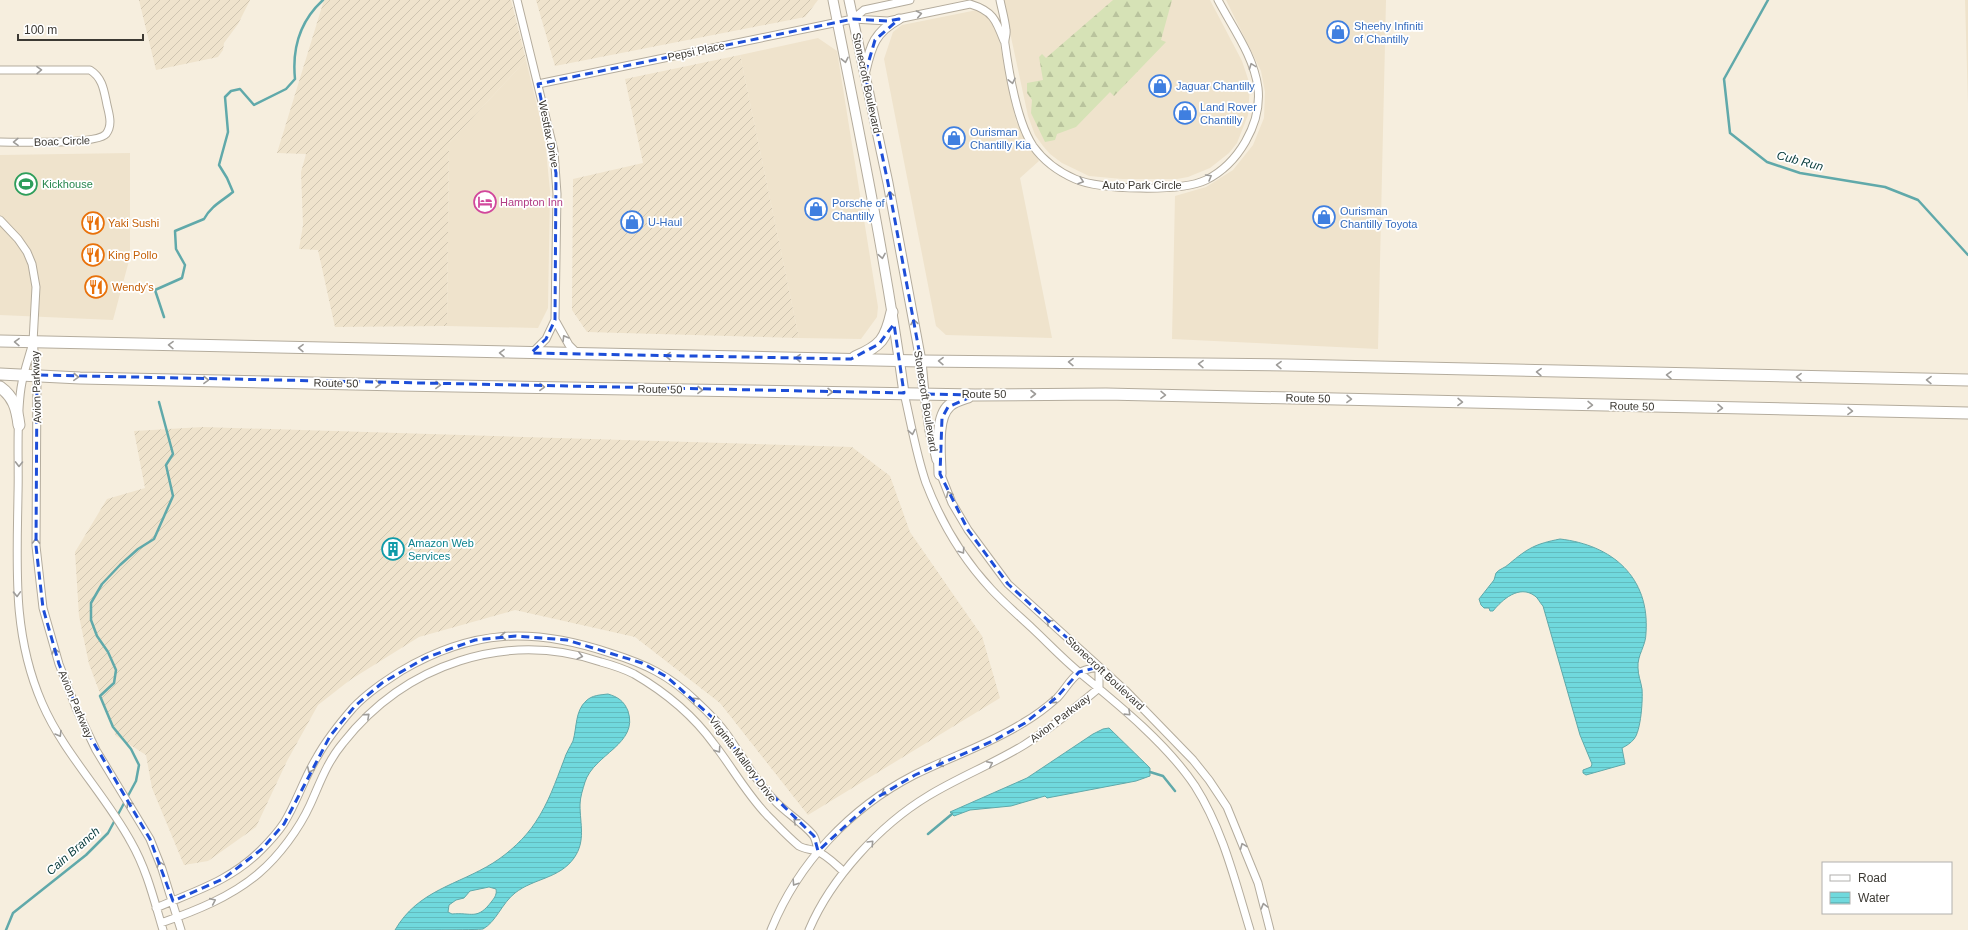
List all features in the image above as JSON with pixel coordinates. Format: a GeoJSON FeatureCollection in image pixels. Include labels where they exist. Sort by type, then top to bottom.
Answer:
{"type":"FeatureCollection","features":[{"type":"Feature","properties":{"kind":"highway"},"geometry":{"type":"LineString","coordinates":[[851,359],[879,344],[887,333],[892,312]]}},
{"type":"Feature","properties":{"kind":"highway"},"geometry":{"type":"LineString","coordinates":[[0,341],[921,361],[1287,365],[1968,380]]}},
{"type":"Feature","properties":{"kind":"highway","name":"Route 50"},"geometry":{"type":"LineString","coordinates":[[0,374],[80,378],[975,395],[1106,394],[1968,413]]}},
{"type":"Feature","properties":{"kind":"highway"},"geometry":{"type":"LineString","coordinates":[[0,386],[13,399],[17,409],[19,425]]}},
{"type":"Feature","properties":{"kind":"highway"},"geometry":{"type":"LineString","coordinates":[[940,474],[939,444],[942,418],[948,407],[958,401],[975,395]]}},
{"type":"Feature","properties":{"kind":"main road","name":"Stonecroft Boulevard"},"geometry":{"type":"LineString","coordinates":[[833,0],[857,115],[892,312],[904,393]]}},
{"type":"Feature","properties":{"kind":"main road","name":"Stonecroft Boulevard"},"geometry":{"type":"LineString","coordinates":[[849,0],[888,183],[921,361],[924,394]]}},
{"type":"Feature","properties":{"kind":"main road"},"geometry":{"type":"LineString","coordinates":[[865,74],[874,40],[884,28],[900,19]]}},
{"type":"Feature","properties":{"kind":"street","name":"Westfax Drive"},"geometry":{"type":"LineString","coordinates":[[517,0],[552,140],[556,172],[555,320],[546,339],[531,353]]}},
{"type":"Feature","properties":{"kind":"street"},"geometry":{"type":"LineString","coordinates":[[853,19],[864,10],[910,0]]}},
{"type":"Feature","properties":{"kind":"street","name":"Auto Park Circle"},"geometry":{"type":"LineString","coordinates":[[1000,0],[1006,31],[1004,42],[1024,128],[1034,147],[1061,172],[1075,180],[1098,185],[1157,188],[1192,185],[1206,180],[1219,171],[1232,159],[1250,134],[1256,116],[1258,87],[1254,73],[1246,52],[1218,0]]}},
{"type":"Feature","properties":{"kind":"street"},"geometry":{"type":"LineString","coordinates":[[853,19],[888,21],[970,4],[982,8],[993,16],[1004,42]]}},
{"type":"Feature","properties":{"kind":"street","name":"Pepsi Place"},"geometry":{"type":"LineString","coordinates":[[538,84],[853,19]]}},
{"type":"Feature","properties":{"kind":"street","name":"Boac Circle"},"geometry":{"type":"LineString","coordinates":[[0,70],[90,70],[96,74],[102,82],[110,121],[108,131],[105,135],[91,141],[0,142]]}},
{"type":"Feature","properties":{"kind":"street"},"geometry":{"type":"LineString","coordinates":[[0,220],[18,239],[32,264],[36,287],[33,342]]}},
{"type":"Feature","properties":{"kind":"street","name":"Westfax Drive"},"geometry":{"type":"LineString","coordinates":[[555,320],[569,345],[579,354]]}},
{"type":"Feature","properties":{"kind":"street","name":"Avion Parkway"},"geometry":{"type":"LineString","coordinates":[[33,342],[21,389],[19,425],[17,584],[22,641],[35,684],[45,709],[64,742],[125,832],[143,866],[162,927]]}},
{"type":"Feature","properties":{"kind":"street","name":"Avion Parkway"},"geometry":{"type":"LineString","coordinates":[[33,342],[37,375],[36,546],[43,608],[59,664],[76,708],[96,750],[141,822],[159,862],[181,930]]}},
{"type":"Feature","properties":{"kind":"street","name":"Stonecroft Boulevard"},"geometry":{"type":"LineString","coordinates":[[904,393],[916,448],[926,482],[951,535],[991,589],[1079,672],[1142,726],[1194,785],[1220,831],[1250,930]]}},
{"type":"Feature","properties":{"kind":"street","name":"Stonecroft Boulevard"},"geometry":{"type":"LineString","coordinates":[[924,394],[931,442],[940,474],[952,503],[968,530],[1004,579],[1099,666],[1193,760],[1227,807],[1258,883],[1270,930]]}},
{"type":"Feature","properties":{"kind":"street","name":"Virginia Mallory Drive"},"geometry":{"type":"LineString","coordinates":[[156,908],[196,893],[223,879],[248,862],[262,849],[284,824],[316,758],[330,736],[355,706],[382,683],[444,650],[495,636],[542,637],[585,644],[642,663],[667,677],[714,718],[759,782],[777,804],[814,836],[818,851]]}},
{"type":"Feature","properties":{"kind":"street","name":"Virginia Mallory Drive"},"geometry":{"type":"LineString","coordinates":[[162,927],[178,917],[230,893],[260,872],[277,854],[299,824],[309,807],[326,767],[341,745],[362,721],[381,704],[396,693],[436,670],[469,658],[511,649],[541,649],[591,658],[633,673],[663,693],[689,715],[705,732],[749,795],[767,815],[801,847],[818,851],[844,872]]}},
{"type":"Feature","properties":{"kind":"street"},"geometry":{"type":"LineString","coordinates":[[1079,672],[1099,666]]}},
{"type":"Feature","properties":{"kind":"street","name":"Avion Parkway"},"geometry":{"type":"LineString","coordinates":[[809,930],[832,887],[872,841],[902,814],[933,793],[998,760],[1055,725],[1099,688],[1099,666]]}},
{"type":"Feature","properties":{"kind":"street","name":"Avion Parkway"},"geometry":{"type":"LineString","coordinates":[[771,930],[790,891],[818,851],[850,819],[876,798],[915,775],[995,740],[1024,722],[1057,698],[1079,672]]}},
{"type":"Feature","properties":{"kind":"highlighted area"},"geometry":{"type":"Polygon","coordinates":[[[853,19],[888,21],[899,19],[875,40],[865,74],[888,183],[921,361],[924,394],[975,395],[948,407],[942,418],[940,474],[968,530],[1008,584],[1099,667],[1079,672],[1057,697],[1025,723],[995,740],[915,775],[876,798],[818,851],[814,836],[759,782],[714,719],[667,677],[642,663],[567,640],[516,636],[475,640],[425,658],[382,683],[355,706],[330,736],[284,824],[262,849],[223,879],[173,901],[150,839],[85,728],[59,664],[43,608],[36,546],[37,375],[904,393],[894,324],[879,344],[851,359],[531,353],[546,339],[555,320],[556,173],[538,84],[853,19]]]}},
{"type":"Feature","properties":{"kind":"shaded area"},"geometry":{"type":"Polygon","coordinates":[[[139,0],[250,0],[238,24],[224,43],[223,50],[218,57],[156,70],[139,0]]]}},
{"type":"Feature","properties":{"kind":"shaded area"},"geometry":{"type":"Polygon","coordinates":[[[324,0],[511,0],[526,60],[449,143],[447,326],[335,327],[318,250],[299,249],[303,225],[301,172],[306,154],[277,153],[324,0]]]}},
{"type":"Feature","properties":{"kind":"shaded area"},"geometry":{"type":"Polygon","coordinates":[[[536,0],[818,0],[805,17],[555,66],[536,0]]]}},
{"type":"Feature","properties":{"kind":"shaded area"},"geometry":{"type":"Polygon","coordinates":[[[1003,0],[1210,0],[1242,61],[1250,85],[1248,115],[1237,143],[1229,153],[1210,168],[1188,177],[1177,179],[1122,179],[1089,176],[1062,163],[1050,154],[1035,135],[1028,116],[1003,0]]]}},
{"type":"Feature","properties":{"kind":"shaded area"},"geometry":{"type":"Polygon","coordinates":[[[1226,0],[1386,0],[1378,349],[1172,339],[1175,196],[1206,187],[1233,170],[1253,145],[1264,118],[1265,92],[1261,71],[1226,0]]]}},
{"type":"Feature","properties":{"kind":"shaded area"},"geometry":{"type":"Polygon","coordinates":[[[1965,0],[1968,0],[1968,104],[1965,0]]]}},
{"type":"Feature","properties":{"kind":"shaded area"},"geometry":{"type":"Polygon","coordinates":[[[982,9],[995,20],[1016,121],[1039,161],[1020,178],[1052,338],[946,335],[936,326],[884,59],[893,32],[902,25],[982,9]]]}},
{"type":"Feature","properties":{"kind":"shaded area"},"geometry":{"type":"Polygon","coordinates":[[[818,38],[837,51],[878,307],[877,317],[861,339],[799,338],[740,55],[818,38]]]}},
{"type":"Feature","properties":{"kind":"shaded area"},"geometry":{"type":"Polygon","coordinates":[[[740,55],[799,338],[587,332],[572,310],[573,179],[643,163],[625,79],[740,55]]]}},
{"type":"Feature","properties":{"kind":"shaded area"},"geometry":{"type":"Polygon","coordinates":[[[526,60],[545,139],[550,191],[548,308],[538,328],[447,326],[449,143],[526,60]]]}},
{"type":"Feature","properties":{"kind":"shaded area"},"geometry":{"type":"Polygon","coordinates":[[[130,153],[130,257],[113,320],[0,315],[0,155],[130,153]]]}},
{"type":"Feature","properties":{"kind":"shaded area","name":"Amazon Web Services"},"geometry":{"type":"Polygon","coordinates":[[[203,427],[852,447],[890,476],[910,532],[982,636],[1000,698],[808,815],[720,703],[635,637],[515,610],[419,637],[350,680],[318,705],[287,761],[256,827],[208,861],[184,865],[152,788],[146,755],[116,736],[89,664],[79,616],[75,552],[107,499],[145,488],[134,431],[203,427]]]}},
{"type":"Feature","properties":{"kind":"green space"},"geometry":{"type":"Polygon","coordinates":[[[1113,0],[1172,0],[1161,40],[1166,42],[1114,96],[1110,92],[1076,127],[1057,134],[1055,140],[1045,142],[1031,113],[1032,100],[1027,93],[1027,83],[1043,80],[1039,57],[1042,54],[1046,58],[1113,0]]]}},
{"type":"Feature","properties":{"kind":"water"},"geometry":{"type":"Polygon","coordinates":[[[1560,539],[1579,542],[1596,548],[1624,567],[1634,580],[1642,596],[1646,613],[1646,638],[1638,663],[1642,700],[1640,722],[1636,735],[1631,742],[1622,748],[1625,764],[1586,775],[1583,773],[1583,770],[1591,767],[1592,764],[1580,735],[1543,606],[1535,596],[1523,592],[1506,598],[1493,611],[1490,611],[1489,608],[1484,608],[1479,599],[1494,580],[1496,573],[1499,570],[1532,547],[1560,539]]]}},
{"type":"Feature","properties":{"kind":"water"},"geometry":{"type":"Polygon","coordinates":[[[608,694],[623,702],[628,711],[630,722],[622,741],[597,764],[590,772],[585,782],[580,802],[582,832],[580,845],[578,852],[568,865],[554,874],[530,884],[515,893],[506,902],[492,922],[483,929],[395,930],[404,917],[427,897],[480,871],[499,859],[522,840],[544,808],[573,741],[578,714],[582,705],[588,699],[608,694]],[[489,887],[470,891],[464,898],[456,900],[449,905],[448,912],[452,914],[478,913],[487,907],[492,901],[496,895],[496,889],[489,887]]]}},
{"type":"Feature","properties":{"kind":"water"},"geometry":{"type":"Polygon","coordinates":[[[1109,728],[1150,768],[1150,776],[1136,781],[1047,798],[1045,796],[1011,806],[970,810],[954,816],[950,812],[1027,778],[1093,734],[1109,728]]]}},
{"type":"Feature","properties":{"kind":"waterway","name":"Cain Branch"},"geometry":{"type":"LineString","coordinates":[[164,317],[155,290],[182,278],[185,265],[176,249],[175,231],[204,219],[213,207],[233,192],[219,165],[228,132],[225,97],[231,91],[240,89],[254,105],[286,89],[295,79],[294,68],[296,46],[303,26],[308,17],[323,0]]}},
{"type":"Feature","properties":{"kind":"waterway","name":"Cub Run"},"geometry":{"type":"LineString","coordinates":[[1768,0],[1724,79],[1730,133],[1767,162],[1800,173],[1885,187],[1918,200],[1968,255]]}},
{"type":"Feature","properties":{"kind":"waterway","name":"Cain Branch"},"geometry":{"type":"LineString","coordinates":[[6,930],[13,913],[86,855],[108,833],[136,781],[139,765],[131,749],[113,727],[100,696],[114,683],[116,670],[108,652],[97,636],[91,620],[91,603],[102,584],[120,565],[138,549],[154,539],[173,496],[166,465],[173,454],[159,402]]}},
{"type":"Feature","properties":{"kind":"waterway"},"geometry":{"type":"LineString","coordinates":[[1150,772],[1163,776],[1175,791]]}},
{"type":"Feature","properties":{"kind":"waterway"},"geometry":{"type":"LineString","coordinates":[[928,834],[952,814]]}},
{"type":"Feature","properties":{"kind":"place","name":"Sheehy Infiniti of Chantilly"},"geometry":{"type":"Point","coordinates":[1338,32]}},
{"type":"Feature","properties":{"kind":"place","name":"Jaguar Chantilly"},"geometry":{"type":"Point","coordinates":[1160,86]}},
{"type":"Feature","properties":{"kind":"place","name":"Land Rover Chantilly"},"geometry":{"type":"Point","coordinates":[1185,113]}},
{"type":"Feature","properties":{"kind":"place","name":"Ourisman Chantilly Kia"},"geometry":{"type":"Point","coordinates":[954,138]}},
{"type":"Feature","properties":{"kind":"place","name":"Kickhouse"},"geometry":{"type":"Point","coordinates":[26,184]}},
{"type":"Feature","properties":{"kind":"place","name":"Hampton Inn"},"geometry":{"type":"Point","coordinates":[485,202]}},
{"type":"Feature","properties":{"kind":"place","name":"Porsche of Chantilly"},"geometry":{"type":"Point","coordinates":[816,209]}},
{"type":"Feature","properties":{"kind":"place","name":"Ourisman Chantilly Toyota"},"geometry":{"type":"Point","coordinates":[1324,217]}},
{"type":"Feature","properties":{"kind":"place","name":"U-Haul"},"geometry":{"type":"Point","coordinates":[632,222]}},
{"type":"Feature","properties":{"kind":"place","name":"Yaki Sushi"},"geometry":{"type":"Point","coordinates":[93,223]}},
{"type":"Feature","properties":{"kind":"place","name":"King Pollo"},"geometry":{"type":"Point","coordinates":[93,255]}},
{"type":"Feature","properties":{"kind":"place","name":"Wendy's"},"geometry":{"type":"Point","coordinates":[96,287]}},
{"type":"Feature","properties":{"kind":"place","name":"Amazon Web Services"},"geometry":{"type":"Point","coordinates":[393,549]}}]}
